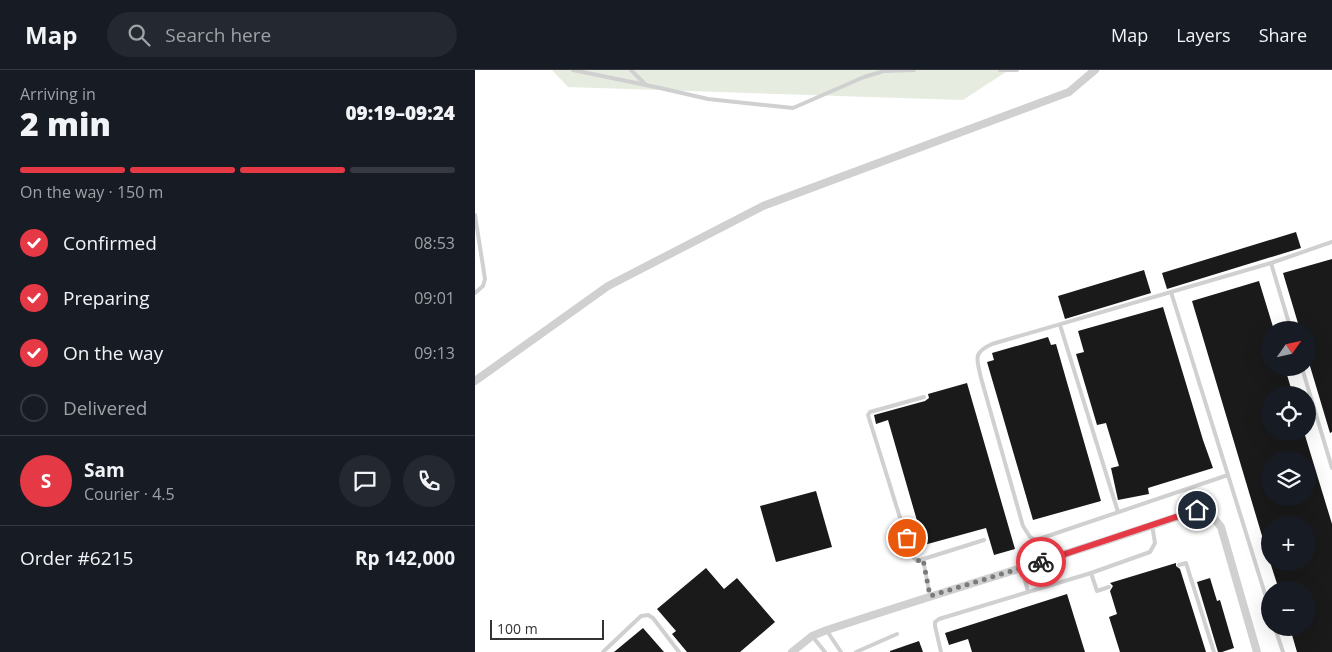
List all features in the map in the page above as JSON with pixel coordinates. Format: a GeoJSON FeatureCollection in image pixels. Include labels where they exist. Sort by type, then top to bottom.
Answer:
{"type":"FeatureCollection","features":[{"type":"Feature","properties":{"kind":"street"},"geometry":{"type":"LineString","coordinates":[[475,380],[609,286],[763,206],[1069,92],[1095,70]]}},
{"type":"Feature","properties":{"kind":"street"},"geometry":{"type":"LineString","coordinates":[[792,652],[812,636],[827,630],[1197,510],[1209,512],[1221,527],[1257,652]]}},
{"type":"Feature","properties":{"kind":"lane"},"geometry":{"type":"LineString","coordinates":[[573,70],[708,99],[793,108],[883,70],[915,70]]}},
{"type":"Feature","properties":{"kind":"lane"},"geometry":{"type":"LineString","coordinates":[[631,70],[646,85]]}},
{"type":"Feature","properties":{"kind":"lane"},"geometry":{"type":"LineString","coordinates":[[1000,70],[1017,70]]}},
{"type":"Feature","properties":{"kind":"lane"},"geometry":{"type":"LineString","coordinates":[[475,215],[485,278],[483,286],[475,293]]}},
{"type":"Feature","properties":{"kind":"lane"},"geometry":{"type":"LineString","coordinates":[[1228,475],[1036,540],[1030,537],[1023,526],[981,378],[977,353],[992,344],[1271,263],[1332,242]]}},
{"type":"Feature","properties":{"kind":"lane"},"geometry":{"type":"LineString","coordinates":[[1271,263],[1288,321]]}},
{"type":"Feature","properties":{"kind":"lane"},"geometry":{"type":"LineString","coordinates":[[1171,292],[1261,581]]}},
{"type":"Feature","properties":{"kind":"lane"},"geometry":{"type":"LineString","coordinates":[[1060,325],[1118,512]]}},
{"type":"Feature","properties":{"kind":"lane"},"geometry":{"type":"LineString","coordinates":[[1304,376],[1332,468]]}},
{"type":"Feature","properties":{"kind":"lane"},"geometry":{"type":"LineString","coordinates":[[924,397],[870,412],[868,415],[912,556],[917,561],[984,540]]}},
{"type":"Feature","properties":{"kind":"lane"},"geometry":{"type":"LineString","coordinates":[[941,652],[935,626],[935,622],[939,619],[1091,573],[1150,552],[1153,550],[1155,543],[1152,525]]}},
{"type":"Feature","properties":{"kind":"lane"},"geometry":{"type":"LineString","coordinates":[[923,559],[930,596]]}},
{"type":"Feature","properties":{"kind":"lane"},"geometry":{"type":"LineString","coordinates":[[1179,565],[1187,563],[1214,652]]}},
{"type":"Feature","properties":{"kind":"lane"},"geometry":{"type":"LineString","coordinates":[[1022,568],[1028,592]]}},
{"type":"Feature","properties":{"kind":"lane"},"geometry":{"type":"LineString","coordinates":[[1091,573],[1097,591],[1109,588]]}},
{"type":"Feature","properties":{"kind":"lane"},"geometry":{"type":"LineString","coordinates":[[603,652],[641,616],[646,615],[653,618],[679,652]]}},
{"type":"Feature","properties":{"kind":"lane"},"geometry":{"type":"LineString","coordinates":[[827,630],[841,652]]}},
{"type":"Feature","properties":{"kind":"lane"},"geometry":{"type":"LineString","coordinates":[[856,652],[897,634]]}},
{"type":"Feature","properties":{"kind":"lane"},"geometry":{"type":"LineString","coordinates":[[812,636],[825,652]]}},
{"type":"Feature","properties":{"kind":"lane"},"geometry":{"type":"LineString","coordinates":[[1278,636],[1283,652]]}},
{"type":"Feature","properties":{"kind":"shaded area"},"geometry":{"type":"Polygon","coordinates":[[[552,70],[1009,70],[963,100],[568,87],[552,70]]]}},
{"type":"Feature","properties":{"kind":"building"},"geometry":{"type":"Polygon","coordinates":[[[1296,232],[1301,248],[1167,289],[1162,273],[1296,232]]]}},
{"type":"Feature","properties":{"kind":"building"},"geometry":{"type":"Polygon","coordinates":[[[1332,259],[1332,432],[1330,433],[1313,376],[1316,376],[1316,321],[1297,321],[1283,273],[1332,259]]]}},
{"type":"Feature","properties":{"kind":"building"},"geometry":{"type":"Polygon","coordinates":[[[1144,270],[1151,293],[1065,319],[1058,296],[1144,270]]]}},
{"type":"Feature","properties":{"kind":"building"},"geometry":{"type":"Polygon","coordinates":[[[1259,281],[1271,321],[1261,321],[1261,376],[1287,376],[1290,386],[1261,386],[1261,441],[1307,441],[1310,451],[1261,451],[1261,506],[1316,506],[1316,471],[1332,524],[1332,652],[1297,652],[1292,636],[1316,636],[1316,581],[1276,581],[1273,571],[1316,571],[1316,516],[1261,516],[1261,533],[1192,301],[1259,281]]]}},
{"type":"Feature","properties":{"kind":"building"},"geometry":{"type":"Polygon","coordinates":[[[1163,307],[1213,468],[1148,488],[1149,494],[1118,500],[1111,468],[1119,466],[1106,423],[1097,425],[1076,354],[1084,352],[1078,331],[1163,307]]]}},
{"type":"Feature","properties":{"kind":"building"},"geometry":{"type":"Polygon","coordinates":[[[1048,337],[1051,345],[1056,344],[1101,501],[1033,520],[987,362],[994,360],[992,353],[1048,337]]]}},
{"type":"Feature","properties":{"kind":"building"},"geometry":{"type":"Polygon","coordinates":[[[967,383],[1015,549],[994,555],[986,528],[924,545],[888,420],[876,424],[874,415],[925,401],[929,398],[928,394],[967,383]]]}},
{"type":"Feature","properties":{"kind":"building"},"geometry":{"type":"Polygon","coordinates":[[[816,491],[832,547],[776,562],[760,506],[816,491]]]}},
{"type":"Feature","properties":{"kind":"building"},"geometry":{"type":"Polygon","coordinates":[[[1176,563],[1176,566],[1180,569],[1206,652],[1120,652],[1109,617],[1117,614],[1110,591],[1113,586],[1110,583],[1176,563]]]}},
{"type":"Feature","properties":{"kind":"building"},"geometry":{"type":"Polygon","coordinates":[[[706,568],[724,589],[737,578],[775,622],[740,652],[687,652],[672,634],[676,631],[657,609],[706,568]]]}},
{"type":"Feature","properties":{"kind":"building"},"geometry":{"type":"Polygon","coordinates":[[[1210,578],[1217,601],[1220,600],[1234,648],[1222,652],[1218,652],[1197,582],[1210,578]]]}},
{"type":"Feature","properties":{"kind":"building"},"geometry":{"type":"Polygon","coordinates":[[[1067,594],[1085,652],[972,652],[968,639],[949,645],[945,633],[1067,594]]]}},
{"type":"Feature","properties":{"kind":"building"},"geometry":{"type":"Polygon","coordinates":[[[643,628],[664,652],[614,652],[643,628]]]}},
{"type":"Feature","properties":{"kind":"building"},"geometry":{"type":"Polygon","coordinates":[[[919,641],[923,652],[890,652],[890,651],[919,641]]]}},
{"type":"Feature","properties":{"kind":"way so far"},"geometry":{"type":"LineString","coordinates":[[907,538],[912,556],[917,561],[923,559],[930,596],[1041,562]]}},
{"type":"Feature","properties":{"kind":"route"},"geometry":{"type":"LineString","coordinates":[[1041,562],[1197,510]]}}]}
